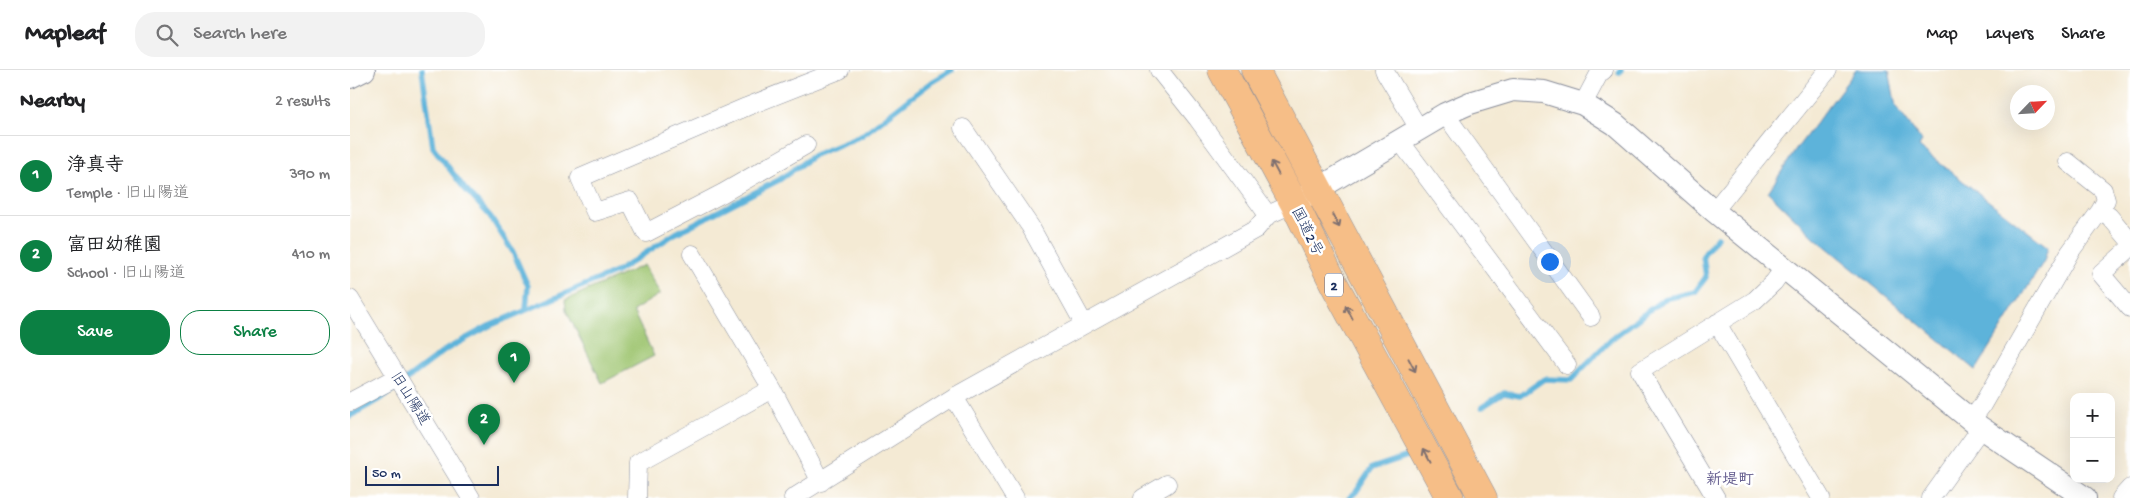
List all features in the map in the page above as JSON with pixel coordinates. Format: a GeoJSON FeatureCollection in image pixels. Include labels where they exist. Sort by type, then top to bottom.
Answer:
{"type":"FeatureCollection","features":[{"type":"Feature","properties":{"kind":"highway","name":"国道2号"},"geometry":{"type":"LineString","coordinates":[[1222,70],[1294,203],[1334,284],[1450,498]]}},
{"type":"Feature","properties":{"kind":"highway","name":"国道2号"},"geometry":{"type":"LineString","coordinates":[[1255,70],[1483,498]]}},
{"type":"Feature","properties":{"kind":"street"},"geometry":{"type":"LineString","coordinates":[[350,77],[364,70]]}},
{"type":"Feature","properties":{"kind":"street"},"geometry":{"type":"LineString","coordinates":[[806,145],[723,193],[646,233],[630,201],[595,212],[580,178],[746,107],[840,70]]}},
{"type":"Feature","properties":{"kind":"street"},"geometry":{"type":"LineString","coordinates":[[1159,70],[1197,118],[1268,215]]}},
{"type":"Feature","properties":{"kind":"street"},"geometry":{"type":"LineString","coordinates":[[1384,70],[1410,135],[1567,365]]}},
{"type":"Feature","properties":{"kind":"street"},"geometry":{"type":"LineString","coordinates":[[1714,211],[1828,70]]}},
{"type":"Feature","properties":{"kind":"street"},"geometry":{"type":"LineString","coordinates":[[1583,104],[1599,71]]}},
{"type":"Feature","properties":{"kind":"street"},"geometry":{"type":"LineString","coordinates":[[796,497],[954,397],[1256,230],[1268,215],[1294,203],[1318,187],[1445,114],[1470,103],[1513,90],[1544,92],[1583,104],[1615,124],[1714,211],[1976,424],[2085,498]]}},
{"type":"Feature","properties":{"kind":"street"},"geometry":{"type":"LineString","coordinates":[[1445,114],[1592,317]]}},
{"type":"Feature","properties":{"kind":"street"},"geometry":{"type":"LineString","coordinates":[[963,128],[1030,226],[1084,324]]}},
{"type":"Feature","properties":{"kind":"street"},"geometry":{"type":"LineString","coordinates":[[1931,498],[1976,424],[1981,407],[2070,252],[2106,200],[2102,190],[2068,162]]}},
{"type":"Feature","properties":{"kind":"street"},"geometry":{"type":"LineString","coordinates":[[2100,211],[2108,216],[2130,241]]}},
{"type":"Feature","properties":{"kind":"street"},"geometry":{"type":"LineString","coordinates":[[2130,248],[2101,274],[2130,308]]}},
{"type":"Feature","properties":{"kind":"street"},"geometry":{"type":"LineString","coordinates":[[692,254],[772,389],[821,482]]}},
{"type":"Feature","properties":{"kind":"street"},"geometry":{"type":"LineString","coordinates":[[1716,498],[1640,371],[1755,300],[1774,282],[1784,268]]}},
{"type":"Feature","properties":{"kind":"street","name":"旧山陽道"},"geometry":{"type":"LineString","coordinates":[[350,300],[471,498]]}},
{"type":"Feature","properties":{"kind":"street"},"geometry":{"type":"LineString","coordinates":[[1717,323],[1821,498]]}},
{"type":"Feature","properties":{"kind":"street"},"geometry":{"type":"LineString","coordinates":[[350,402],[397,377]]}},
{"type":"Feature","properties":{"kind":"street"},"geometry":{"type":"LineString","coordinates":[[637,498],[638,463],[772,389]]}},
{"type":"Feature","properties":{"kind":"street"},"geometry":{"type":"LineString","coordinates":[[954,397],[1015,498]]}},
{"type":"Feature","properties":{"kind":"street"},"geometry":{"type":"LineString","coordinates":[[1143,498],[1167,484]]}},
{"type":"Feature","properties":{"kind":"street"},"geometry":{"type":"LineString","coordinates":[[2121,498],[2130,488]]}},
{"type":"Feature","properties":{"kind":"green space"},"geometry":{"type":"Polygon","coordinates":[[[644,265],[660,294],[633,311],[654,356],[602,383],[566,310],[565,300],[644,265]]]}},
{"type":"Feature","properties":{"kind":"water"},"geometry":{"type":"Polygon","coordinates":[[[1856,70],[1889,70],[1896,107],[1922,141],[1919,147],[2048,247],[2044,261],[1976,370],[1814,237],[1768,192],[1797,148],[1856,70]]]}},
{"type":"Feature","properties":{"kind":"waterway"},"geometry":{"type":"LineString","coordinates":[[422,70],[433,147],[464,188],[490,216],[513,252],[528,286],[526,310]]}},
{"type":"Feature","properties":{"kind":"waterway"},"geometry":{"type":"LineString","coordinates":[[350,416],[383,397],[447,349],[489,326],[618,271],[676,233],[779,180],[814,155],[861,136],[930,83],[952,70]]}},
{"type":"Feature","properties":{"kind":"waterway"},"geometry":{"type":"LineString","coordinates":[[1482,407],[1504,393],[1520,396],[1544,379],[1571,380],[1610,340],[1664,299],[1695,292],[1706,277],[1703,256],[1717,237]]}},
{"type":"Feature","properties":{"kind":"waterway"},"geometry":{"type":"LineString","coordinates":[[1349,498],[1356,492],[1372,468],[1417,453]]}},
{"type":"Feature","properties":{"kind":"place","name":"浄真寺"},"geometry":{"type":"Point","coordinates":[514,383]}},
{"type":"Feature","properties":{"kind":"place","name":"富田幼稚園"},"geometry":{"type":"Point","coordinates":[484,445]}},
{"type":"Feature","properties":{"kind":"district","name":"新堤町"},"geometry":{"type":"Point","coordinates":[1730,478]}}]}
